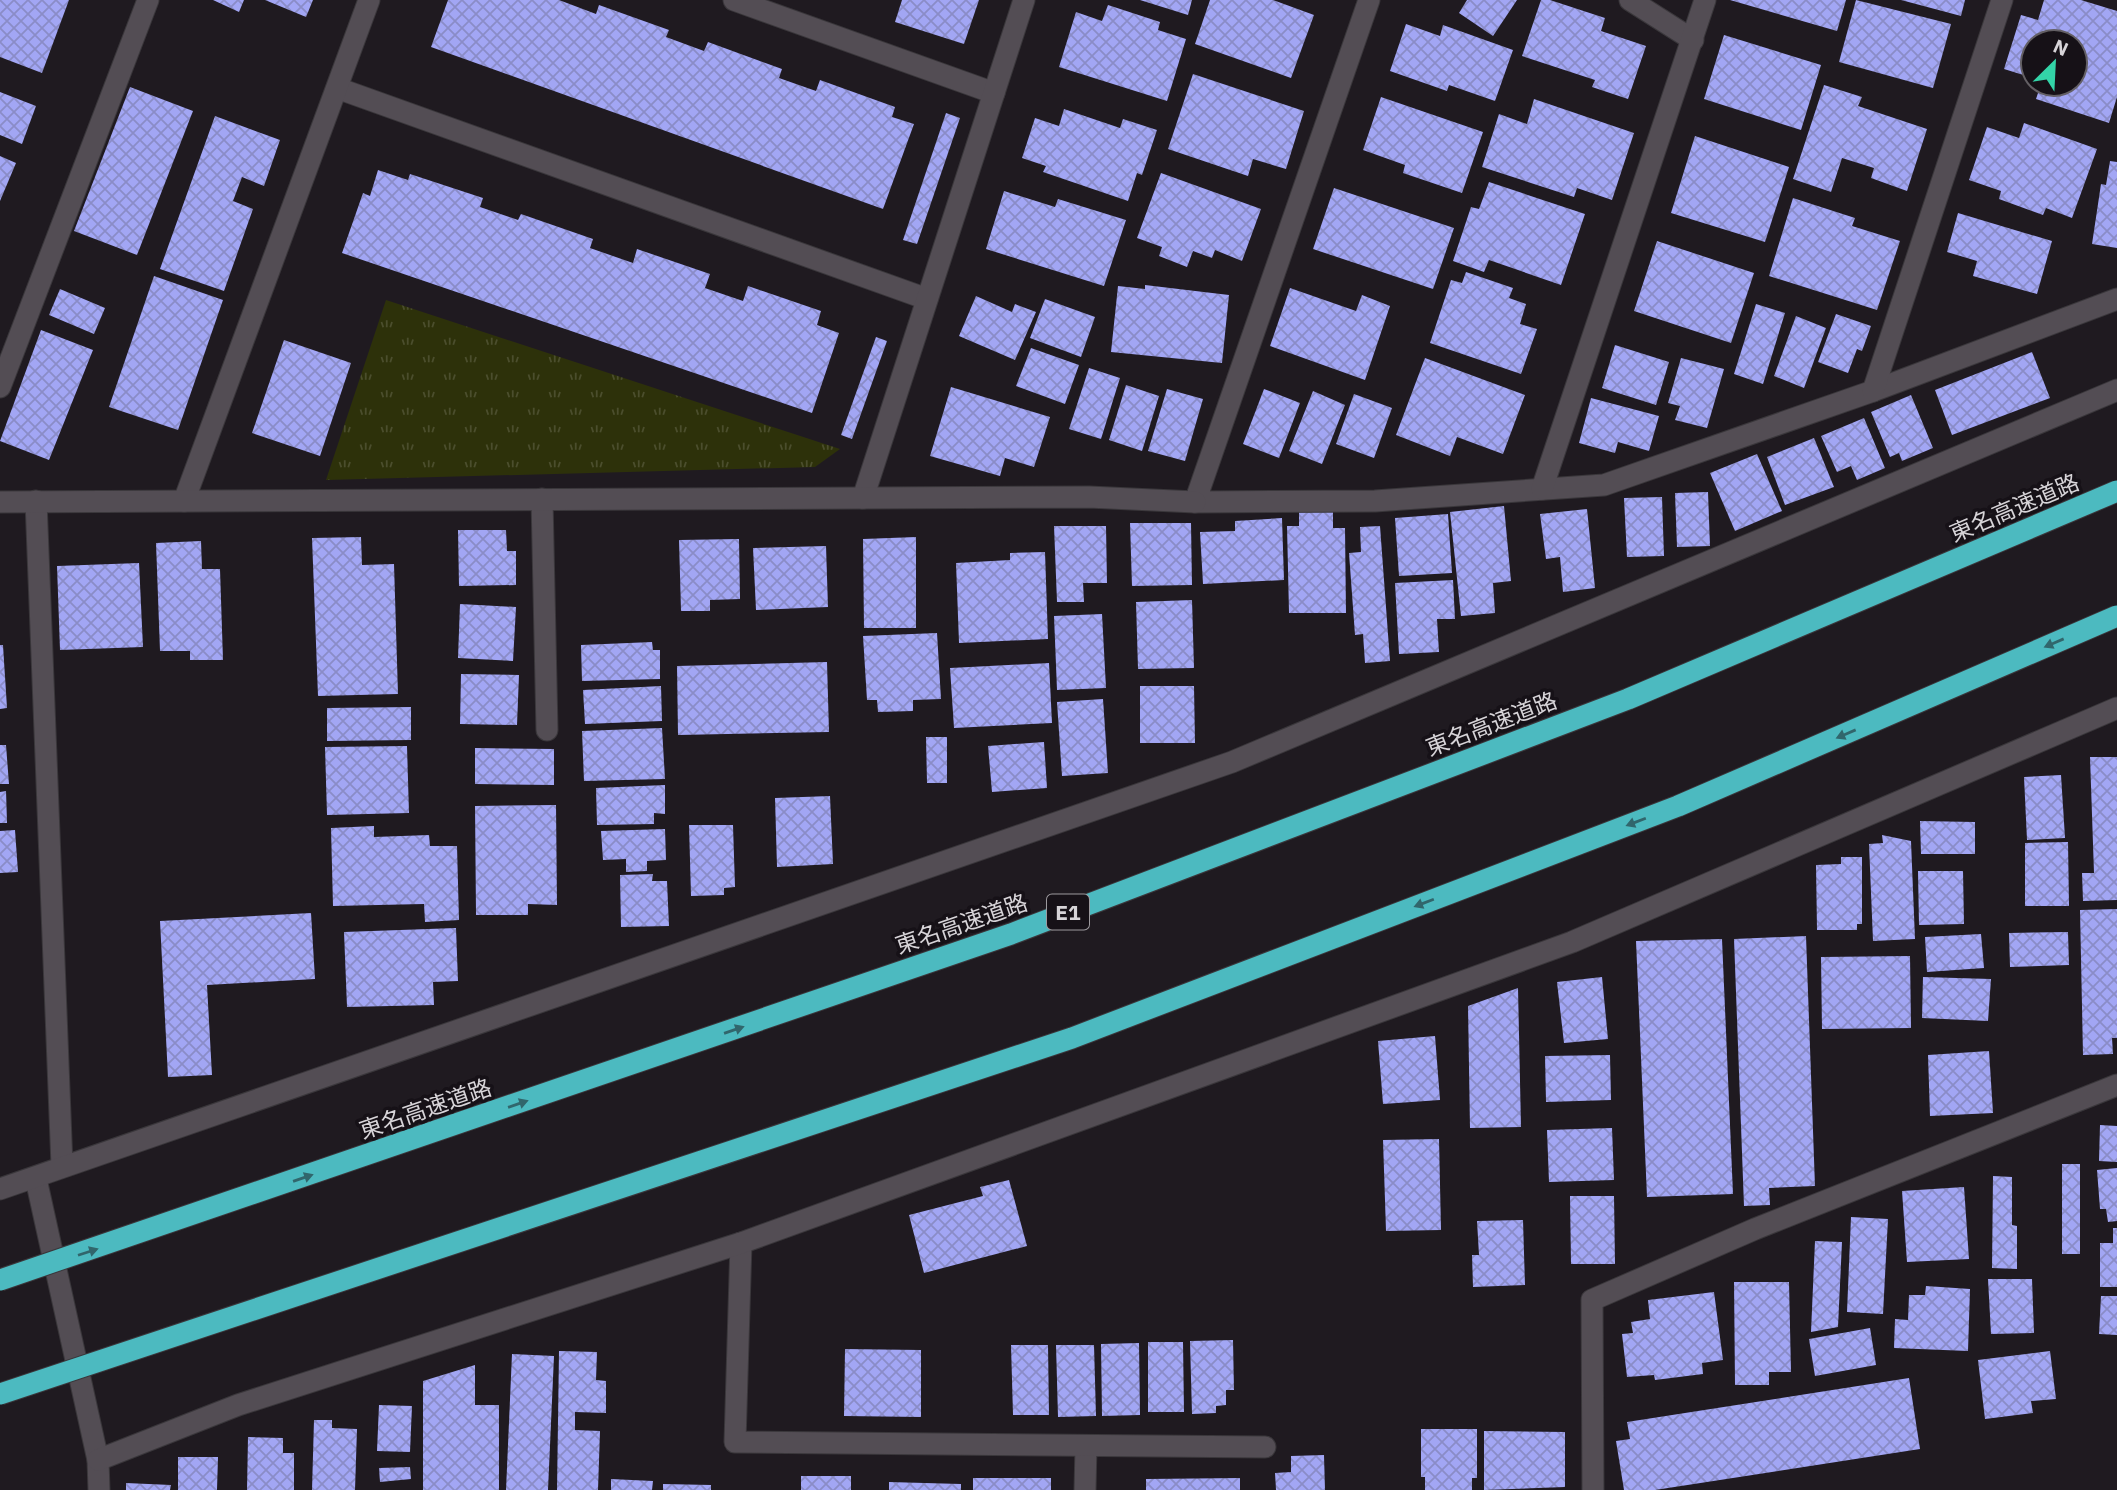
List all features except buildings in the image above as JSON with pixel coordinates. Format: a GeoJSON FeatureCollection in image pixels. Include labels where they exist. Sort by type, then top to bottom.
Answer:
{"type":"FeatureCollection","features":[{"type":"Feature","properties":{"kind":"highway","name":"東名高速道路"},"geometry":{"type":"LineString","coordinates":[[0,1280],[1011,934],[1628,699],[2117,491]]}},
{"type":"Feature","properties":{"kind":"highway"},"geometry":{"type":"LineString","coordinates":[[0,1394],[1072,1038],[1678,806],[2117,616]]}},
{"type":"Feature","properties":{"kind":"street"},"geometry":{"type":"LineString","coordinates":[[0,387],[148,0]]}},
{"type":"Feature","properties":{"kind":"street"},"geometry":{"type":"LineString","coordinates":[[184,501],[369,0]]}},
{"type":"Feature","properties":{"kind":"street"},"geometry":{"type":"LineString","coordinates":[[734,0],[994,93]]}},
{"type":"Feature","properties":{"kind":"street"},"geometry":{"type":"LineString","coordinates":[[863,498],[1024,0]]}},
{"type":"Feature","properties":{"kind":"street"},"geometry":{"type":"LineString","coordinates":[[1195,502],[1369,0]]}},
{"type":"Feature","properties":{"kind":"street"},"geometry":{"type":"LineString","coordinates":[[1630,0],[1693,40]]}},
{"type":"Feature","properties":{"kind":"street"},"geometry":{"type":"LineString","coordinates":[[1542,489],[1705,0]]}},
{"type":"Feature","properties":{"kind":"street"},"geometry":{"type":"LineString","coordinates":[[1873,391],[2002,0]]}},
{"type":"Feature","properties":{"kind":"street"},"geometry":{"type":"LineString","coordinates":[[337,88],[927,299]]}},
{"type":"Feature","properties":{"kind":"street"},"geometry":{"type":"LineString","coordinates":[[0,502],[1089,497],[1195,502],[1375,501],[1604,485],[1873,391],[2117,299]]}},
{"type":"Feature","properties":{"kind":"street"},"geometry":{"type":"LineString","coordinates":[[0,1189],[36,1179],[62,1166],[1232,762],[2117,390]]}},
{"type":"Feature","properties":{"kind":"street"},"geometry":{"type":"LineString","coordinates":[[542,499],[547,730]]}},
{"type":"Feature","properties":{"kind":"street"},"geometry":{"type":"LineString","coordinates":[[36,502],[62,1166]]}},
{"type":"Feature","properties":{"kind":"street"},"geometry":{"type":"LineString","coordinates":[[98,1460],[238,1405],[741,1243],[1572,942],[2117,708]]}},
{"type":"Feature","properties":{"kind":"street"},"geometry":{"type":"LineString","coordinates":[[1593,1490],[1592,1300],[1755,1229],[2117,1085]]}},
{"type":"Feature","properties":{"kind":"street"},"geometry":{"type":"LineString","coordinates":[[36,1179],[98,1460],[99,1490]]}},
{"type":"Feature","properties":{"kind":"street"},"geometry":{"type":"LineString","coordinates":[[741,1243],[735,1442],[1265,1447]]}},
{"type":"Feature","properties":{"kind":"street"},"geometry":{"type":"LineString","coordinates":[[1085,1490],[1086,1446]]}},
{"type":"Feature","properties":{"kind":"green space"},"geometry":{"type":"Polygon","coordinates":[[[386,300],[840,449],[815,467],[326,480],[386,300]]]}}]}
